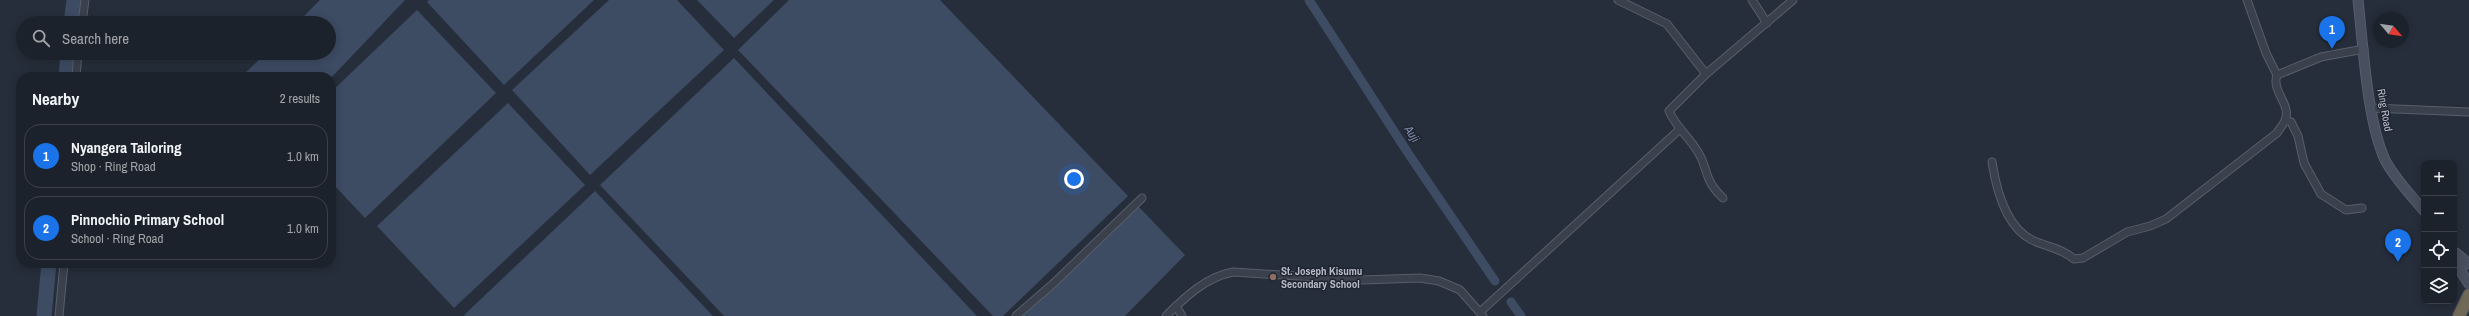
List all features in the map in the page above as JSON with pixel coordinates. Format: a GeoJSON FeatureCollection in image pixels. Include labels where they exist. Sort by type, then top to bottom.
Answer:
{"type":"FeatureCollection","features":[{"type":"Feature","properties":{"kind":"highway"},"geometry":{"type":"LineString","coordinates":[[2459,316],[2469,294],[2469,286]]}},
{"type":"Feature","properties":{"kind":"main road","name":"Ring Road"},"geometry":{"type":"LineString","coordinates":[[2358,0],[2372,108],[2378,141],[2385,160],[2394,175],[2421,207]]}},
{"type":"Feature","properties":{"kind":"main road"},"geometry":{"type":"LineString","coordinates":[[2457,253],[2469,264]]}},
{"type":"Feature","properties":{"kind":"main road"},"geometry":{"type":"LineString","coordinates":[[2457,255],[2462,272],[2469,286]]}},
{"type":"Feature","properties":{"kind":"street"},"geometry":{"type":"LineString","coordinates":[[83,16],[85,0]]}},
{"type":"Feature","properties":{"kind":"street"},"geometry":{"type":"LineString","coordinates":[[1618,0],[1668,24],[1706,74]]}},
{"type":"Feature","properties":{"kind":"street"},"geometry":{"type":"LineString","coordinates":[[1752,0],[1767,23]]}},
{"type":"Feature","properties":{"kind":"street"},"geometry":{"type":"LineString","coordinates":[[1723,198],[1710,183],[1699,152],[1680,129],[1669,111],[1706,74],[1793,0]]}},
{"type":"Feature","properties":{"kind":"street"},"geometry":{"type":"LineString","coordinates":[[1992,162],[1995,180],[2002,201],[2022,232],[2033,240],[2061,249],[2074,259],[2078,259],[2127,232],[2150,226],[2166,219],[2277,133],[2286,120],[2284,106],[2276,88],[2277,75],[2266,53],[2247,0]]}},
{"type":"Feature","properties":{"kind":"street"},"geometry":{"type":"LineString","coordinates":[[2277,75],[2321,57],[2364,49]]}},
{"type":"Feature","properties":{"kind":"street"},"geometry":{"type":"LineString","coordinates":[[76,72],[77,60]]}},
{"type":"Feature","properties":{"kind":"street"},"geometry":{"type":"LineString","coordinates":[[2372,108],[2469,112]]}},
{"type":"Feature","properties":{"kind":"street"},"geometry":{"type":"LineString","coordinates":[[2286,120],[2292,122],[2298,136],[2304,163],[2321,194],[2346,210],[2362,208]]}},
{"type":"Feature","properties":{"kind":"street"},"geometry":{"type":"LineString","coordinates":[[1166,316],[1186,296],[1205,283],[1224,273],[1234,272],[1343,279],[1420,278],[1439,281],[1455,286],[1482,314],[1680,129]]}},
{"type":"Feature","properties":{"kind":"street"},"geometry":{"type":"LineString","coordinates":[[1016,316],[1054,283],[1142,198]]}},
{"type":"Feature","properties":{"kind":"street"},"geometry":{"type":"LineString","coordinates":[[59,316],[64,268]]}},
{"type":"Feature","properties":{"kind":"street"},"geometry":{"type":"LineString","coordinates":[[1176,306],[1182,316]]}},
{"type":"Feature","properties":{"kind":"water"},"geometry":{"type":"Polygon","coordinates":[[[320,0],[405,0],[336,73],[246,72],[259,60],[336,60],[336,16],[304,16],[320,0]]]}},
{"type":"Feature","properties":{"kind":"water"},"geometry":{"type":"Polygon","coordinates":[[[429,0],[594,0],[504,85],[427,2],[429,0]]]}},
{"type":"Feature","properties":{"kind":"water"},"geometry":{"type":"Polygon","coordinates":[[[609,0],[677,0],[724,50],[590,175],[512,90],[609,0]]]}},
{"type":"Feature","properties":{"kind":"water"},"geometry":{"type":"Polygon","coordinates":[[[697,0],[774,0],[734,38],[697,0]]]}},
{"type":"Feature","properties":{"kind":"water"},"geometry":{"type":"Polygon","coordinates":[[[789,0],[940,0],[1128,196],[1003,316],[993,316],[738,50],[789,0]]]}},
{"type":"Feature","properties":{"kind":"water"},"geometry":{"type":"Polygon","coordinates":[[[417,10],[496,93],[365,218],[336,187],[336,87],[417,10]]]}},
{"type":"Feature","properties":{"kind":"water"},"geometry":{"type":"Polygon","coordinates":[[[734,58],[977,316],[724,316],[600,185],[734,58]]]}},
{"type":"Feature","properties":{"kind":"water"},"geometry":{"type":"Polygon","coordinates":[[[508,103],[585,185],[454,308],[377,226],[508,103]]]}},
{"type":"Feature","properties":{"kind":"water"},"geometry":{"type":"Polygon","coordinates":[[[595,191],[713,316],[464,315],[595,191]]]}},
{"type":"Feature","properties":{"kind":"water"},"geometry":{"type":"Polygon","coordinates":[[[1138,206],[1185,255],[1125,316],[1020,316],[1138,206]]]}},
{"type":"Feature","properties":{"kind":"waterway"},"geometry":{"type":"LineString","coordinates":[[72,16],[74,0]]}},
{"type":"Feature","properties":{"kind":"waterway","name":"Auji"},"geometry":{"type":"LineString","coordinates":[[1309,0],[1410,156],[1495,281]]}},
{"type":"Feature","properties":{"kind":"waterway"},"geometry":{"type":"LineString","coordinates":[[66,72],[67,60]]}},
{"type":"Feature","properties":{"kind":"waterway"},"geometry":{"type":"LineString","coordinates":[[44,316],[49,268]]}},
{"type":"Feature","properties":{"kind":"waterway","name":"Auji"},"geometry":{"type":"LineString","coordinates":[[1511,302],[1521,316]]}},
{"type":"Feature","properties":{"kind":"place","name":"Nyangera Tailoring"},"geometry":{"type":"Point","coordinates":[2332,49]}},
{"type":"Feature","properties":{"kind":"place","name":"Pinnochio Primary School"},"geometry":{"type":"Point","coordinates":[2398,262]}},
{"type":"Feature","properties":{"kind":"place","name":"St. Joseph Kisumu Secondary School"},"geometry":{"type":"Point","coordinates":[1273,277]}}]}
